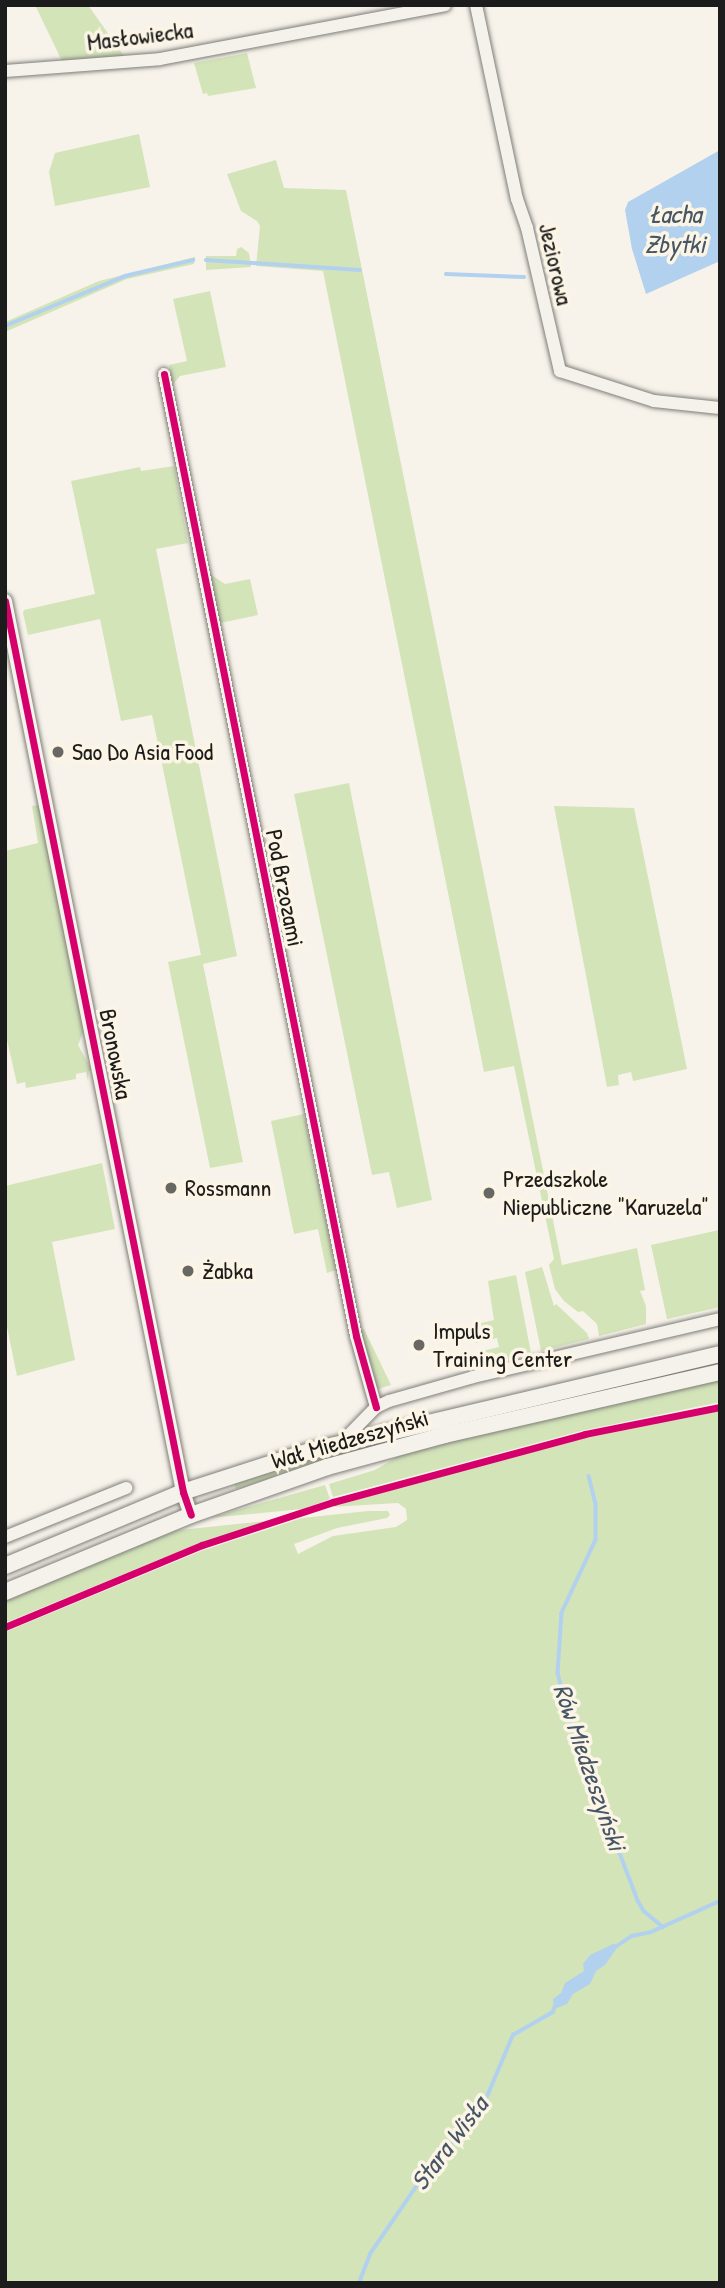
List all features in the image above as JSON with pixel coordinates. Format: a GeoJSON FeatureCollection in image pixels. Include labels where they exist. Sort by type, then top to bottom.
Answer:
{"type":"FeatureCollection","features":[{"type":"Feature","properties":{"kind":"main road","name":"Wał Miedzeszyński"},"geometry":{"type":"LineString","coordinates":[[5,1566],[183,1492],[342,1442],[720,1354]]}},
{"type":"Feature","properties":{"kind":"main road","name":"Wał Miedzeszyński"},"geometry":{"type":"LineString","coordinates":[[5,1592],[191,1515],[295,1477],[388,1449],[720,1372]]}},
{"type":"Feature","properties":{"kind":"street","name":"Masłowiecka"},"geometry":{"type":"LineString","coordinates":[[5,71],[160,59],[445,5]]}},
{"type":"Feature","properties":{"kind":"street","name":"Jeziorowa"},"geometry":{"type":"LineString","coordinates":[[476,5],[514,187],[527,228],[560,371],[654,401],[720,408]]}},
{"type":"Feature","properties":{"kind":"street","name":"Pod Brzozami"},"geometry":{"type":"LineString","coordinates":[[164,374],[356,1336],[376,1407]]}},
{"type":"Feature","properties":{"kind":"street","name":"Bronowska"},"geometry":{"type":"LineString","coordinates":[[5,601],[183,1492],[191,1515]]}},
{"type":"Feature","properties":{"kind":"street"},"geometry":{"type":"LineString","coordinates":[[342,1442],[376,1407],[473,1377],[720,1319]]}},
{"type":"Feature","properties":{"kind":"street"},"geometry":{"type":"LineString","coordinates":[[5,1537],[126,1488]]}},
{"type":"Feature","properties":{"kind":"green space"},"geometry":{"type":"Polygon","coordinates":[[[35,5],[88,5],[124,56],[62,61],[35,5]]]}},
{"type":"Feature","properties":{"kind":"green space"},"geometry":{"type":"Polygon","coordinates":[[[247,53],[256,88],[208,96],[207,93],[203,94],[194,63],[247,53]]]}},
{"type":"Feature","properties":{"kind":"green space"},"geometry":{"type":"Polygon","coordinates":[[[139,134],[150,187],[55,206],[49,172],[55,153],[139,134]]]}},
{"type":"Feature","properties":{"kind":"green space"},"geometry":{"type":"Polygon","coordinates":[[[276,160],[284,188],[346,190],[562,1265],[637,1248],[645,1290],[640,1291],[646,1306],[646,1324],[599,1336],[597,1324],[583,1311],[578,1312],[564,1301],[555,1289],[549,1265],[554,1259],[514,1066],[484,1072],[323,271],[256,266],[260,226],[241,211],[227,174],[276,160]]]}},
{"type":"Feature","properties":{"kind":"green space"},"geometry":{"type":"Polygon","coordinates":[[[241,247],[249,253],[251,267],[206,270],[206,256],[236,256],[237,249],[241,247]]]}},
{"type":"Feature","properties":{"kind":"green space"},"geometry":{"type":"Polygon","coordinates":[[[195,257],[194,264],[127,279],[5,332],[5,322],[99,281],[195,257]]]}},
{"type":"Feature","properties":{"kind":"green space"},"geometry":{"type":"Polygon","coordinates":[[[210,291],[226,367],[180,376],[173,384],[169,365],[187,361],[173,299],[210,291]]]}},
{"type":"Feature","properties":{"kind":"green space"},"geometry":{"type":"Polygon","coordinates":[[[174,466],[188,543],[156,549],[237,956],[203,964],[243,1162],[210,1168],[168,962],[201,955],[152,715],[121,721],[100,619],[28,635],[23,613],[24,610],[95,594],[71,481],[140,467],[141,471],[174,466]]]}},
{"type":"Feature","properties":{"kind":"green space"},"geometry":{"type":"Polygon","coordinates":[[[210,574],[225,584],[250,579],[258,615],[220,623],[210,574]]]}},
{"type":"Feature","properties":{"kind":"green space"},"geometry":{"type":"Polygon","coordinates":[[[349,783],[432,1200],[397,1208],[389,1172],[372,1175],[294,794],[349,783]]]}},
{"type":"Feature","properties":{"kind":"green space"},"geometry":{"type":"Polygon","coordinates":[[[39,805],[84,1030],[78,1045],[92,1070],[89,1071],[88,1081],[86,1072],[76,1074],[76,1079],[26,1088],[25,1082],[17,1084],[5,1031],[5,851],[38,843],[32,806],[39,805]]]}},
{"type":"Feature","properties":{"kind":"green space"},"geometry":{"type":"Polygon","coordinates":[[[554,806],[634,808],[687,1069],[633,1081],[631,1072],[618,1075],[619,1085],[607,1087],[554,806]]]}},
{"type":"Feature","properties":{"kind":"green space"},"geometry":{"type":"Polygon","coordinates":[[[304,1114],[336,1270],[327,1273],[318,1229],[294,1234],[271,1121],[304,1114]]]}},
{"type":"Feature","properties":{"kind":"green space"},"geometry":{"type":"Polygon","coordinates":[[[102,1163],[115,1229],[52,1242],[75,1360],[17,1376],[5,1317],[5,1186],[102,1163]]]}},
{"type":"Feature","properties":{"kind":"green space"},"geometry":{"type":"Polygon","coordinates":[[[719,1230],[720,1307],[667,1319],[651,1245],[719,1230]]]}},
{"type":"Feature","properties":{"kind":"green space"},"geometry":{"type":"Polygon","coordinates":[[[542,1267],[554,1306],[556,1304],[587,1333],[589,1339],[541,1351],[525,1272],[542,1267]]]}},
{"type":"Feature","properties":{"kind":"green space"},"geometry":{"type":"Polygon","coordinates":[[[516,1275],[531,1353],[480,1364],[478,1352],[499,1347],[497,1338],[476,1343],[472,1325],[494,1320],[488,1281],[516,1275]]]}},
{"type":"Feature","properties":{"kind":"green space"},"geometry":{"type":"Polygon","coordinates":[[[364,1329],[391,1385],[378,1389],[360,1330],[364,1329]]]}},
{"type":"Feature","properties":{"kind":"green space"},"geometry":{"type":"Polygon","coordinates":[[[720,1380],[720,1402],[581,1431],[333,1497],[329,1484],[375,1470],[402,1454],[427,1447],[720,1380]]]}},
{"type":"Feature","properties":{"kind":"green space"},"geometry":{"type":"Polygon","coordinates":[[[720,1410],[720,2283],[5,2283],[5,1632],[201,1551],[302,1518],[368,1511],[388,1511],[390,1515],[387,1518],[337,1528],[294,1544],[298,1554],[333,1536],[396,1527],[407,1520],[406,1509],[398,1503],[330,1507],[585,1437],[720,1410]]]}},
{"type":"Feature","properties":{"kind":"green space"},"geometry":{"type":"Polygon","coordinates":[[[343,1450],[344,1454],[236,1489],[234,1483],[343,1450]]]}},
{"type":"Feature","properties":{"kind":"green space"},"geometry":{"type":"Polygon","coordinates":[[[325,1485],[330,1499],[302,1509],[209,1518],[325,1485]]]}},
{"type":"Feature","properties":{"kind":"green space"},"geometry":{"type":"Polygon","coordinates":[[[274,1520],[192,1546],[5,1623],[5,1601],[171,1531],[274,1520]]]}},
{"type":"Feature","properties":{"kind":"water","name":"Łacha Zbytki"},"geometry":{"type":"Polygon","coordinates":[[[720,150],[720,261],[646,294],[632,249],[625,210],[628,202],[720,150]]]}},
{"type":"Feature","properties":{"kind":"water"},"geometry":{"type":"Polygon","coordinates":[[[613,1944],[619,1945],[605,1965],[596,1971],[590,1984],[573,1994],[567,2004],[554,2009],[553,1999],[561,1993],[565,1983],[584,1971],[583,1964],[590,1955],[613,1944]]]}},
{"type":"Feature","properties":{"kind":"waterway"},"geometry":{"type":"LineString","coordinates":[[5,326],[125,276],[193,260]]}},
{"type":"Feature","properties":{"kind":"waterway"},"geometry":{"type":"LineString","coordinates":[[206,260],[360,270]]}},
{"type":"Feature","properties":{"kind":"waterway"},"geometry":{"type":"LineString","coordinates":[[446,274],[524,277]]}},
{"type":"Feature","properties":{"kind":"waterway","name":"Rów Miedzeszyński"},"geometry":{"type":"LineString","coordinates":[[589,1476],[596,1504],[596,1540],[562,1613],[558,1673],[569,1719],[638,1901],[644,1911],[663,1927]]}},
{"type":"Feature","properties":{"kind":"waterway","name":"Stara Wisła"},"geometry":{"type":"LineString","coordinates":[[617,1946],[632,1936],[651,1932],[720,1901]]}},
{"type":"Feature","properties":{"kind":"waterway","name":"Stara Wisła"},"geometry":{"type":"LineString","coordinates":[[359,2283],[370,2254],[418,2184],[483,2106],[513,2035],[553,2012],[555,2006]]}},
{"type":"Feature","properties":{"kind":"cycle path"},"geometry":{"type":"LineString","coordinates":[[164,374],[356,1336],[376,1407]]}},
{"type":"Feature","properties":{"kind":"cycle path"},"geometry":{"type":"LineString","coordinates":[[5,601],[183,1492],[191,1515]]}},
{"type":"Feature","properties":{"kind":"cycle path"},"geometry":{"type":"LineString","coordinates":[[5,1627],[202,1545],[333,1502],[585,1434],[720,1407]]}},
{"type":"Feature","properties":{"kind":"place","name":"Sao Do Asia Food"},"geometry":{"type":"Point","coordinates":[58,752]}},
{"type":"Feature","properties":{"kind":"place","name":"Rossmann"},"geometry":{"type":"Point","coordinates":[171,1188]}},
{"type":"Feature","properties":{"kind":"place","name":"Przedszkole Niepubliczne \"Karuzela\""},"geometry":{"type":"Point","coordinates":[489,1193]}},
{"type":"Feature","properties":{"kind":"place","name":"Żabka"},"geometry":{"type":"Point","coordinates":[188,1271]}},
{"type":"Feature","properties":{"kind":"place","name":"Impuls Training Center"},"geometry":{"type":"Point","coordinates":[419,1345]}}]}
